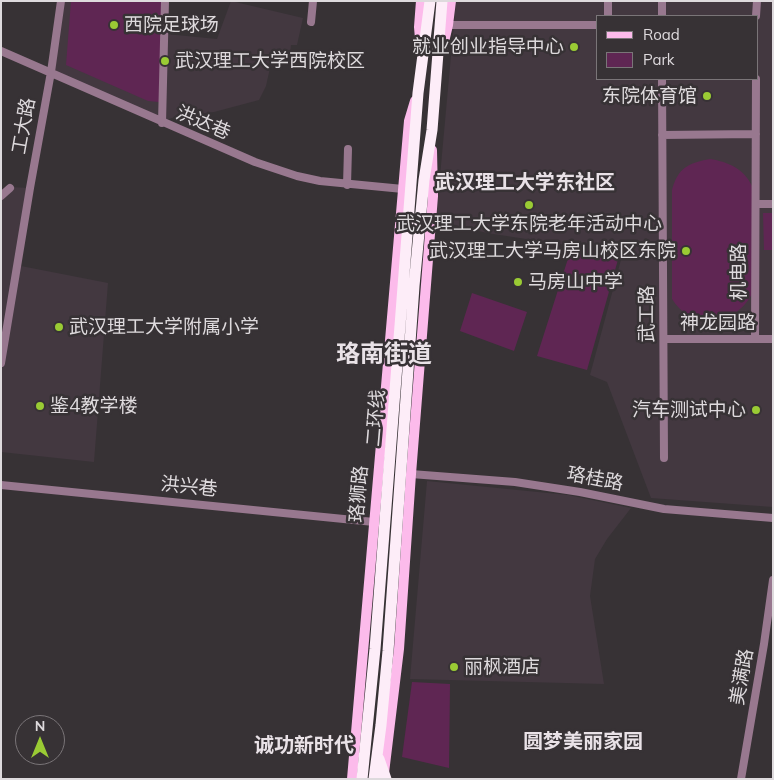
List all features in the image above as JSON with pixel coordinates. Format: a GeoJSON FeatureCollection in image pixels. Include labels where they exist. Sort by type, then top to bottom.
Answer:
{"type":"FeatureCollection","features":[{"type":"Feature","properties":{"kind":"highway","name":"二环线"},"geometry":{"type":"LineString","coordinates":[[362,779],[418,93],[430,1]]}},
{"type":"Feature","properties":{"kind":"highway","name":"二环线"},"geometry":{"type":"LineString","coordinates":[[374,779],[388,650],[414,286],[424,180],[432,130],[442,1]]}},
{"type":"Feature","properties":{"kind":"highway"},"geometry":{"type":"LineString","coordinates":[[378,756],[384,779]]}},
{"type":"Feature","properties":{"kind":"main road"},"geometry":{"type":"LineString","coordinates":[[421,1],[418,27],[421,60]]}},
{"type":"Feature","properties":{"kind":"main road"},"geometry":{"type":"LineString","coordinates":[[437,70],[448,25],[451,1]]}},
{"type":"Feature","properties":{"kind":"main road","name":"珞狮路"},"geometry":{"type":"LineString","coordinates":[[352,779],[402,189],[409,120],[418,93]]}},
{"type":"Feature","properties":{"kind":"main road"},"geometry":{"type":"LineString","coordinates":[[384,779],[398,649],[410,474],[433,196],[432,130]]}},
{"type":"Feature","properties":{"kind":"street","name":"工大路"},"geometry":{"type":"LineString","coordinates":[[1,363],[4,329],[51,72],[61,1]]}},
{"type":"Feature","properties":{"kind":"street"},"geometry":{"type":"LineString","coordinates":[[162,123],[165,1]]}},
{"type":"Feature","properties":{"kind":"street"},"geometry":{"type":"LineString","coordinates":[[311,22],[313,1]]}},
{"type":"Feature","properties":{"kind":"street"},"geometry":{"type":"LineString","coordinates":[[608,1],[608,15]]}},
{"type":"Feature","properties":{"kind":"street"},"geometry":{"type":"LineString","coordinates":[[662,1],[662,15]]}},
{"type":"Feature","properties":{"kind":"street"},"geometry":{"type":"LineString","coordinates":[[756,1],[756,15]]}},
{"type":"Feature","properties":{"kind":"street"},"geometry":{"type":"LineString","coordinates":[[448,25],[596,25]]}},
{"type":"Feature","properties":{"kind":"street","name":"洪达巷"},"geometry":{"type":"LineString","coordinates":[[1,51],[162,123],[288,174],[347,185],[402,189]]}},
{"type":"Feature","properties":{"kind":"street","name":"武工路"},"geometry":{"type":"LineString","coordinates":[[662,80],[664,458]]}},
{"type":"Feature","properties":{"kind":"street","name":"机电路"},"geometry":{"type":"LineString","coordinates":[[755,340],[756,80]]}},
{"type":"Feature","properties":{"kind":"street"},"geometry":{"type":"LineString","coordinates":[[662,134],[756,134]]}},
{"type":"Feature","properties":{"kind":"street"},"geometry":{"type":"LineString","coordinates":[[347,185],[348,149]]}},
{"type":"Feature","properties":{"kind":"street"},"geometry":{"type":"LineString","coordinates":[[1,196],[10,188]]}},
{"type":"Feature","properties":{"kind":"street"},"geometry":{"type":"LineString","coordinates":[[756,204],[773,204]]}},
{"type":"Feature","properties":{"kind":"street","name":"神龙园路"},"geometry":{"type":"LineString","coordinates":[[664,339],[773,339]]}},
{"type":"Feature","properties":{"kind":"street","name":"珞桂路"},"geometry":{"type":"LineString","coordinates":[[410,474],[515,482],[580,492],[664,509],[773,518]]}},
{"type":"Feature","properties":{"kind":"street","name":"洪兴巷"},"geometry":{"type":"LineString","coordinates":[[1,484],[374,522]]}},
{"type":"Feature","properties":{"kind":"street","name":"美满路"},"geometry":{"type":"LineString","coordinates":[[741,779],[773,580]]}},
{"type":"Feature","properties":{"kind":"shaded area","name":"武汉理工大学西院校区"},"geometry":{"type":"Polygon","coordinates":[[[58,1],[166,1],[166,34],[217,39],[231,1],[303,18],[297,45],[291,45],[290,54],[270,68],[266,86],[259,100],[214,112],[178,116],[158,121],[49,72],[58,1]]]}},
{"type":"Feature","properties":{"kind":"shaded area","name":"武汉理工大学马房山校区东院"},"geometry":{"type":"Polygon","coordinates":[[[456,1],[773,1],[773,507],[651,498],[607,382],[590,375],[622,256],[487,233],[436,220],[456,1]]]}},
{"type":"Feature","properties":{"kind":"shaded area","name":"武汉理工大学附属小学"},"geometry":{"type":"Polygon","coordinates":[[[9,187],[30,188],[21,266],[108,283],[94,462],[1,452],[1,193],[9,187]]]}},
{"type":"Feature","properties":{"kind":"shaded area"},"geometry":{"type":"Polygon","coordinates":[[[427,481],[568,495],[631,508],[607,539],[595,559],[590,596],[604,684],[410,679],[427,481]]]}},
{"type":"Feature","properties":{"kind":"green space"},"geometry":{"type":"Polygon","coordinates":[[[71,1],[161,1],[162,100],[159,102],[148,101],[66,65],[71,1]]]}},
{"type":"Feature","properties":{"kind":"green space"},"geometry":{"type":"Polygon","coordinates":[[[710,159],[735,167],[745,175],[752,186],[752,294],[735,313],[724,319],[713,321],[701,320],[690,316],[680,309],[672,299],[672,190],[677,176],[685,168],[696,162],[710,159]]]}},
{"type":"Feature","properties":{"kind":"green space"},"geometry":{"type":"Polygon","coordinates":[[[763,213],[773,213],[773,250],[764,250],[763,213]]]}},
{"type":"Feature","properties":{"kind":"green space"},"geometry":{"type":"Polygon","coordinates":[[[572,246],[619,256],[587,370],[537,356],[572,246]]]}},
{"type":"Feature","properties":{"kind":"green space"},"geometry":{"type":"Polygon","coordinates":[[[472,293],[527,312],[514,351],[460,331],[472,293]]]}},
{"type":"Feature","properties":{"kind":"green space"},"geometry":{"type":"Polygon","coordinates":[[[412,682],[450,684],[449,768],[402,757],[412,682]]]}},
{"type":"Feature","properties":{"kind":"place","name":"西院足球场"},"geometry":{"type":"Point","coordinates":[114,25]}},
{"type":"Feature","properties":{"kind":"place","name":"就业创业指导中心"},"geometry":{"type":"Point","coordinates":[574,47]}},
{"type":"Feature","properties":{"kind":"place","name":"武汉理工大学西院校区"},"geometry":{"type":"Point","coordinates":[165,61]}},
{"type":"Feature","properties":{"kind":"place","name":"东院体育馆"},"geometry":{"type":"Point","coordinates":[707,96]}},
{"type":"Feature","properties":{"kind":"place","name":"武汉理工大学东院老年活动中心"},"geometry":{"type":"Point","coordinates":[529,205]}},
{"type":"Feature","properties":{"kind":"place","name":"武汉理工大学马房山校区东院"},"geometry":{"type":"Point","coordinates":[686,251]}},
{"type":"Feature","properties":{"kind":"place","name":"马房山中学"},"geometry":{"type":"Point","coordinates":[518,282]}},
{"type":"Feature","properties":{"kind":"place","name":"武汉理工大学附属小学"},"geometry":{"type":"Point","coordinates":[59,327]}},
{"type":"Feature","properties":{"kind":"place","name":"鉴4教学楼"},"geometry":{"type":"Point","coordinates":[40,406]}},
{"type":"Feature","properties":{"kind":"place","name":"汽车测试中心"},"geometry":{"type":"Point","coordinates":[756,410]}},
{"type":"Feature","properties":{"kind":"place","name":"丽枫酒店"},"geometry":{"type":"Point","coordinates":[454,667]}},
{"type":"Feature","properties":{"kind":"district","name":"武汉理工大学东社区"},"geometry":{"type":"Point","coordinates":[525,183]}},
{"type":"Feature","properties":{"kind":"district","name":"珞南街道"},"geometry":{"type":"Point","coordinates":[384,355]}},
{"type":"Feature","properties":{"kind":"district","name":"圆梦美丽家园"},"geometry":{"type":"Point","coordinates":[583,742]}},
{"type":"Feature","properties":{"kind":"district","name":"诚功新时代"},"geometry":{"type":"Point","coordinates":[304,746]}}]}
